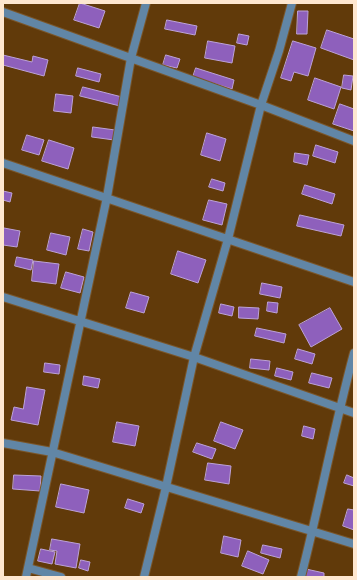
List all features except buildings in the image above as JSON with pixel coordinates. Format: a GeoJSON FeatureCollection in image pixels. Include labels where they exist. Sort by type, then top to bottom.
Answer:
{"type":"FeatureCollection","features":[{"type":"Feature","properties":{"kind":"street"},"geometry":{"type":"LineString","coordinates":[[26,577],[107,197],[132,58],[146,3]]}},
{"type":"Feature","properties":{"kind":"street"},"geometry":{"type":"LineString","coordinates":[[144,577],[166,487],[194,357],[228,239],[261,105],[279,51],[292,3]]}},
{"type":"Feature","properties":{"kind":"street"},"geometry":{"type":"LineString","coordinates":[[3,12],[261,105],[354,141]]}},
{"type":"Feature","properties":{"kind":"street"},"geometry":{"type":"LineString","coordinates":[[3,163],[354,282]]}},
{"type":"Feature","properties":{"kind":"street"},"geometry":{"type":"LineString","coordinates":[[3,297],[194,357],[354,413]]}},
{"type":"Feature","properties":{"kind":"street"},"geometry":{"type":"LineString","coordinates":[[300,577],[312,532],[339,408],[354,353]]}},
{"type":"Feature","properties":{"kind":"street"},"geometry":{"type":"LineString","coordinates":[[3,443],[52,452],[354,544]]}},
{"type":"Feature","properties":{"kind":"street"},"geometry":{"type":"LineString","coordinates":[[28,568],[61,577]]}}]}
